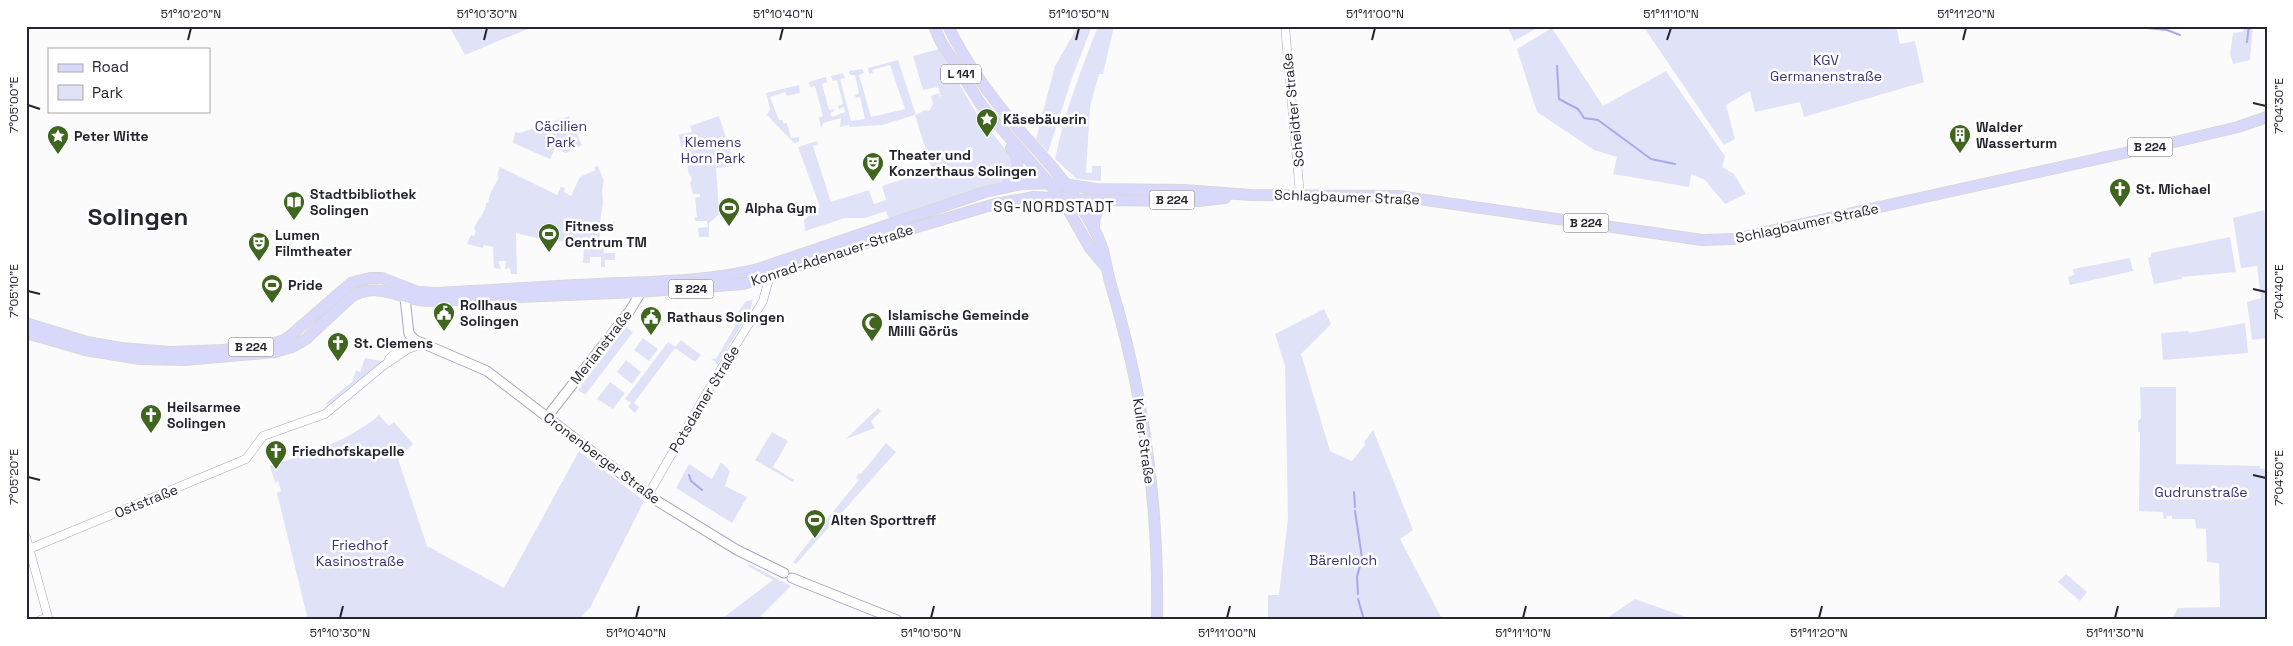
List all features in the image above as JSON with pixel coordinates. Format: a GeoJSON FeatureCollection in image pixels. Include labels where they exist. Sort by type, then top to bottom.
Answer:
{"type":"FeatureCollection","features":[{"type":"Feature","properties":{"kind":"main road","name":"L 141"},"geometry":{"type":"LineString","coordinates":[[934,26],[941,42],[982,106],[1057,187]]}},
{"type":"Feature","properties":{"kind":"main road","name":"L 141"},"geometry":{"type":"LineString","coordinates":[[950,31],[983,86],[1057,170],[1057,187]]}},
{"type":"Feature","properties":{"kind":"main road"},"geometry":{"type":"LineString","coordinates":[[941,42],[950,31]]}},
{"type":"Feature","properties":{"kind":"main road"},"geometry":{"type":"LineString","coordinates":[[982,106],[992,124],[1018,159],[1017,172],[1006,186]]}},
{"type":"Feature","properties":{"kind":"main road","name":"Schlagbaumer Straße"},"geometry":{"type":"LineString","coordinates":[[1057,187],[1183,190],[1251,195],[1398,196],[1694,239],[1734,239],[2238,127],[2267,117]]}},
{"type":"Feature","properties":{"kind":"main road","name":"Schlagbaumer Straße"},"geometry":{"type":"LineString","coordinates":[[2238,127],[2267,124]]}},
{"type":"Feature","properties":{"kind":"main road","name":"Konrad-Adenauer-Straße"},"geometry":{"type":"LineString","coordinates":[[399,285],[418,292],[436,293],[622,283],[657,283],[730,276],[758,269],[886,223],[1006,186],[1057,187],[1074,196]]}},
{"type":"Feature","properties":{"kind":"main road","name":"Konrad-Adenauer-Straße"},"geometry":{"type":"LineString","coordinates":[[404,298],[429,301],[639,292],[743,284],[892,234],[994,204],[1037,197],[1057,187]]}},
{"type":"Feature","properties":{"kind":"main road","name":"Kuller Straße"},"geometry":{"type":"LineString","coordinates":[[1057,187],[1090,248],[1105,266]]}},
{"type":"Feature","properties":{"kind":"main road"},"geometry":{"type":"LineString","coordinates":[[1074,196],[1092,189]]}},
{"type":"Feature","properties":{"kind":"main road","name":"Schlagbaumer Straße"},"geometry":{"type":"LineString","coordinates":[[1074,196],[1110,200],[1198,201],[1251,195]]}},
{"type":"Feature","properties":{"kind":"main road","name":"Kuller Straße"},"geometry":{"type":"LineString","coordinates":[[1074,196],[1094,229],[1104,254],[1105,266],[1124,328],[1140,410],[1154,521],[1158,578],[1157,620]]}},
{"type":"Feature","properties":{"kind":"main road"},"geometry":{"type":"LineString","coordinates":[[1094,229],[1094,218],[1097,210],[1110,200]]}},
{"type":"Feature","properties":{"kind":"main road","name":"B 224"},"geometry":{"type":"LineString","coordinates":[[26,323],[87,342],[141,350],[170,352],[263,346],[290,336],[351,283],[370,278],[399,285]]}},
{"type":"Feature","properties":{"kind":"main road"},"geometry":{"type":"LineString","coordinates":[[639,292],[657,283]]}},
{"type":"Feature","properties":{"kind":"main road"},"geometry":{"type":"LineString","coordinates":[[399,285],[404,298],[409,334],[421,345]]}},
{"type":"Feature","properties":{"kind":"main road","name":"B 224"},"geometry":{"type":"LineString","coordinates":[[385,291],[399,285]]}},
{"type":"Feature","properties":{"kind":"main road","name":"B 224"},"geometry":{"type":"LineString","coordinates":[[26,332],[85,350],[120,357],[185,360],[275,352],[292,347],[306,339],[357,293],[371,289],[385,291],[404,298]]}},
{"type":"Feature","properties":{"kind":"main road","name":"Merianstraße"},"geometry":{"type":"LineString","coordinates":[[547,417],[629,312],[639,292]]}},
{"type":"Feature","properties":{"kind":"main road","name":"Cronenberger Straße"},"geometry":{"type":"LineString","coordinates":[[421,345],[487,371],[648,495],[733,548],[788,576],[897,620]]}},
{"type":"Feature","properties":{"kind":"street","name":"Scheidter Straße"},"geometry":{"type":"LineString","coordinates":[[1285,26],[1300,195]]}},
{"type":"Feature","properties":{"kind":"street","name":"Potsdamer Straße"},"geometry":{"type":"LineString","coordinates":[[648,495],[720,370],[763,301],[770,275]]}},
{"type":"Feature","properties":{"kind":"street","name":"Oststraße"},"geometry":{"type":"LineString","coordinates":[[29,549],[246,459],[257,443],[267,434],[325,414],[383,366],[408,349],[421,345]]}},
{"type":"Feature","properties":{"kind":"street"},"geometry":{"type":"LineString","coordinates":[[26,537],[44,619]]}},
{"type":"Feature","properties":{"kind":"green space"},"geometry":{"type":"Polygon","coordinates":[[[449,26],[535,26],[465,55],[449,26]]]}},
{"type":"Feature","properties":{"kind":"green space"},"geometry":{"type":"Polygon","coordinates":[[[1078,26],[1092,26],[1072,78],[1048,152],[1036,139],[1055,66],[1078,26]]]}},
{"type":"Feature","properties":{"kind":"green space"},"geometry":{"type":"Polygon","coordinates":[[[1098,26],[1114,26],[1103,74],[1099,74],[1090,107],[1086,173],[1092,173],[1092,166],[1101,166],[1101,181],[1077,179],[1055,159],[1068,108],[1098,26]]]}},
{"type":"Feature","properties":{"kind":"green space"},"geometry":{"type":"Polygon","coordinates":[[[1507,26],[1541,26],[1514,41],[1507,26]]]}},
{"type":"Feature","properties":{"kind":"green space","name":"KGV Germanenstraße"},"geometry":{"type":"Polygon","coordinates":[[[1643,26],[1896,26],[1900,44],[1915,41],[1924,82],[1804,117],[1800,102],[1755,112],[1750,91],[1726,105],[1735,139],[1724,145],[1643,26]]]}},
{"type":"Feature","properties":{"kind":"green space"},"geometry":{"type":"Polygon","coordinates":[[[2244,26],[2253,26],[2250,60],[2233,64],[2230,54],[2233,33],[2243,32],[2244,26]]]}},
{"type":"Feature","properties":{"kind":"green space"},"geometry":{"type":"Polygon","coordinates":[[[1552,28],[1603,106],[1666,71],[1725,156],[1722,167],[1734,174],[1746,194],[1725,204],[1705,180],[1691,174],[1689,187],[1613,174],[1617,157],[1594,150],[1537,112],[1517,49],[1552,28]]]}},
{"type":"Feature","properties":{"kind":"green space"},"geometry":{"type":"Polygon","coordinates":[[[939,49],[975,111],[1009,154],[1012,166],[1007,178],[998,184],[889,219],[886,211],[865,218],[845,218],[805,231],[804,220],[820,207],[798,147],[817,141],[818,144],[813,146],[831,202],[869,190],[874,204],[886,200],[882,186],[932,170],[915,115],[882,125],[850,127],[849,125],[840,127],[841,118],[823,123],[821,128],[819,118],[823,116],[815,86],[810,87],[809,82],[826,77],[827,82],[822,84],[829,110],[834,109],[830,113],[832,117],[845,112],[844,107],[839,109],[838,106],[843,104],[837,80],[833,81],[831,76],[843,73],[845,78],[840,79],[851,121],[865,119],[860,97],[856,98],[855,95],[859,93],[855,75],[850,75],[849,71],[862,69],[864,73],[859,75],[871,117],[905,109],[890,65],[872,70],[873,73],[869,74],[868,68],[898,60],[916,115],[925,110],[929,111],[933,104],[931,96],[939,93],[941,96],[938,87],[923,90],[913,56],[939,49]]]}},
{"type":"Feature","properties":{"kind":"green space"},"geometry":{"type":"Polygon","coordinates":[[[799,85],[800,93],[787,96],[785,92],[770,97],[779,120],[782,120],[784,124],[787,123],[791,138],[799,137],[799,142],[794,143],[767,115],[770,109],[766,93],[799,85]]]}},
{"type":"Feature","properties":{"kind":"green space","name":"Cäcilien Park"},"geometry":{"type":"Polygon","coordinates":[[[569,116],[582,145],[566,153],[555,148],[550,159],[513,143],[515,132],[520,133],[569,116]]]}},
{"type":"Feature","properties":{"kind":"green space","name":"Klemens Horn Park"},"geometry":{"type":"Polygon","coordinates":[[[719,116],[735,166],[716,168],[719,208],[724,210],[709,223],[709,237],[699,237],[698,228],[708,227],[707,221],[695,221],[694,218],[697,217],[695,198],[700,197],[700,194],[693,194],[690,183],[692,180],[679,135],[692,132],[690,126],[719,116]]]}},
{"type":"Feature","properties":{"kind":"green space"},"geometry":{"type":"Polygon","coordinates":[[[598,166],[604,181],[600,222],[615,222],[615,231],[610,229],[600,231],[599,241],[603,242],[604,253],[615,253],[615,260],[605,260],[605,267],[601,267],[601,257],[590,257],[590,263],[583,263],[584,246],[570,248],[569,244],[563,244],[563,241],[552,242],[516,233],[517,274],[511,274],[510,268],[505,269],[506,261],[498,261],[501,269],[494,268],[493,247],[484,245],[483,248],[467,244],[471,235],[474,236],[475,226],[485,209],[486,203],[488,203],[490,194],[499,177],[497,176],[500,167],[557,195],[561,187],[565,188],[564,192],[571,196],[580,177],[595,170],[594,167],[598,166]]]}},
{"type":"Feature","properties":{"kind":"green space"},"geometry":{"type":"Polygon","coordinates":[[[2264,210],[2267,236],[2267,338],[2252,340],[2247,302],[2261,298],[2257,266],[2241,268],[2233,218],[2264,210]]]}},
{"type":"Feature","properties":{"kind":"green space"},"geometry":{"type":"Polygon","coordinates":[[[2230,237],[2236,272],[2182,277],[2182,279],[2154,284],[2148,258],[2151,257],[2151,253],[2230,237]]]}},
{"type":"Feature","properties":{"kind":"green space"},"geometry":{"type":"Polygon","coordinates":[[[2130,258],[2133,271],[2070,285],[2068,277],[2074,275],[2073,269],[2130,258]]]}},
{"type":"Feature","properties":{"kind":"green space"},"geometry":{"type":"Polygon","coordinates":[[[753,299],[750,311],[717,365],[711,358],[716,359],[740,318],[735,317],[745,302],[753,299]]]}},
{"type":"Feature","properties":{"kind":"green space","name":"Bärenloch"},"geometry":{"type":"Polygon","coordinates":[[[1324,309],[1331,324],[1301,354],[1330,451],[1352,461],[1365,445],[1364,442],[1373,430],[1413,530],[1400,539],[1442,619],[1440,620],[1268,620],[1268,595],[1279,595],[1288,518],[1285,366],[1275,334],[1324,309]]]}},
{"type":"Feature","properties":{"kind":"green space"},"geometry":{"type":"Polygon","coordinates":[[[2245,323],[2248,353],[2163,360],[2161,333],[2188,331],[2189,333],[2245,323]]]}},
{"type":"Feature","properties":{"kind":"green space"},"geometry":{"type":"Polygon","coordinates":[[[626,327],[633,332],[585,395],[578,390],[626,327]]]}},
{"type":"Feature","properties":{"kind":"green space"},"geometry":{"type":"Polygon","coordinates":[[[643,338],[658,349],[649,361],[634,350],[643,338]]]}},
{"type":"Feature","properties":{"kind":"green space"},"geometry":{"type":"Polygon","coordinates":[[[681,340],[701,355],[695,362],[675,348],[634,403],[639,407],[635,413],[628,407],[631,403],[625,399],[668,342],[675,347],[681,340]]]}},
{"type":"Feature","properties":{"kind":"green space"},"geometry":{"type":"Polygon","coordinates":[[[365,358],[382,361],[327,406],[326,403],[352,382],[356,370],[360,372],[365,358]]]}},
{"type":"Feature","properties":{"kind":"green space"},"geometry":{"type":"Polygon","coordinates":[[[626,360],[641,372],[632,384],[617,372],[626,360]]]}},
{"type":"Feature","properties":{"kind":"green space"},"geometry":{"type":"Polygon","coordinates":[[[610,382],[625,393],[613,409],[597,399],[610,382]]]}},
{"type":"Feature","properties":{"kind":"green space","name":"Gudrunstraße"},"geometry":{"type":"Polygon","coordinates":[[[2140,387],[2176,387],[2176,464],[2260,466],[2260,468],[2267,469],[2267,620],[2171,620],[2178,608],[2220,607],[2219,563],[2207,562],[2206,529],[2196,528],[2195,519],[2172,519],[2172,516],[2167,516],[2164,519],[2163,512],[2139,511],[2140,433],[2138,431],[2138,421],[2141,418],[2140,387]]]}},
{"type":"Feature","properties":{"kind":"green space"},"geometry":{"type":"Polygon","coordinates":[[[878,408],[881,411],[871,421],[875,428],[846,439],[878,408]]]}},
{"type":"Feature","properties":{"kind":"green space","name":"Friedhof Kasinostraße"},"geometry":{"type":"Polygon","coordinates":[[[379,415],[389,426],[394,422],[413,444],[398,459],[427,546],[504,588],[579,451],[644,501],[590,608],[577,620],[308,620],[277,493],[281,491],[278,481],[275,483],[270,466],[341,440],[379,415]]]}},
{"type":"Feature","properties":{"kind":"green space"},"geometry":{"type":"Polygon","coordinates":[[[772,432],[788,441],[773,467],[794,480],[793,482],[755,460],[772,432]]]}},
{"type":"Feature","properties":{"kind":"green space"},"geometry":{"type":"Polygon","coordinates":[[[886,443],[896,452],[796,564],[793,562],[819,529],[821,530],[824,526],[822,525],[859,480],[856,477],[859,473],[861,474],[886,443]]]}},
{"type":"Feature","properties":{"kind":"green space"},"geometry":{"type":"Polygon","coordinates":[[[721,462],[730,471],[725,486],[747,497],[732,523],[676,488],[689,464],[712,479],[721,462]]]}},
{"type":"Feature","properties":{"kind":"green space"},"geometry":{"type":"Polygon","coordinates":[[[749,564],[791,586],[757,620],[720,620],[773,580],[748,566],[749,564]]]}},
{"type":"Feature","properties":{"kind":"green space"},"geometry":{"type":"Polygon","coordinates":[[[2066,574],[2087,592],[2080,601],[2058,582],[2066,574]]]}},
{"type":"Feature","properties":{"kind":"green space"},"geometry":{"type":"Polygon","coordinates":[[[1635,599],[1694,620],[1604,620],[1635,599]]]}},
{"type":"Feature","properties":{"kind":"waterway"},"geometry":{"type":"LineString","coordinates":[[2247,42],[2249,26]]}},
{"type":"Feature","properties":{"kind":"waterway"},"geometry":{"type":"LineString","coordinates":[[2147,28],[2167,30],[2180,35]]}},
{"type":"Feature","properties":{"kind":"waterway"},"geometry":{"type":"LineString","coordinates":[[1557,66],[1559,99],[1578,109],[1584,118],[1598,120],[1651,159],[1675,164]]}},
{"type":"Feature","properties":{"kind":"waterway"},"geometry":{"type":"LineString","coordinates":[[689,475],[691,481],[702,490]]}},
{"type":"Feature","properties":{"kind":"waterway"},"geometry":{"type":"LineString","coordinates":[[1354,492],[1355,507]]}},
{"type":"Feature","properties":{"kind":"waterway"},"geometry":{"type":"LineString","coordinates":[[1355,511],[1362,558],[1357,577],[1358,594]]}},
{"type":"Feature","properties":{"kind":"waterway"},"geometry":{"type":"LineString","coordinates":[[1358,599],[1364,620]]}},
{"type":"Feature","properties":{"kind":"place","name":"Käsebäuerin"},"geometry":{"type":"Point","coordinates":[987,138]}},
{"type":"Feature","properties":{"kind":"place","name":"Walder Wasserturm"},"geometry":{"type":"Point","coordinates":[1960,154]}},
{"type":"Feature","properties":{"kind":"place","name":"Peter Witte"},"geometry":{"type":"Point","coordinates":[58,155]}},
{"type":"Feature","properties":{"kind":"place","name":"Theater und Konzerthaus Solingen"},"geometry":{"type":"Point","coordinates":[873,182]}},
{"type":"Feature","properties":{"kind":"place","name":"St. Michael"},"geometry":{"type":"Point","coordinates":[2120,208]}},
{"type":"Feature","properties":{"kind":"place","name":"Stadtbibliothek Solingen"},"geometry":{"type":"Point","coordinates":[294,221]}},
{"type":"Feature","properties":{"kind":"place","name":"Alpha Gym"},"geometry":{"type":"Point","coordinates":[729,227]}},
{"type":"Feature","properties":{"kind":"place","name":"Fitness Centrum TM"},"geometry":{"type":"Point","coordinates":[549,253]}},
{"type":"Feature","properties":{"kind":"place","name":"Lumen Filmtheater"},"geometry":{"type":"Point","coordinates":[259,262]}},
{"type":"Feature","properties":{"kind":"place","name":"Pride"},"geometry":{"type":"Point","coordinates":[272,304]}},
{"type":"Feature","properties":{"kind":"place","name":"Rollhaus Solingen"},"geometry":{"type":"Point","coordinates":[444,332]}},
{"type":"Feature","properties":{"kind":"place","name":"Rathaus Solingen"},"geometry":{"type":"Point","coordinates":[651,336]}},
{"type":"Feature","properties":{"kind":"place","name":"Islamische Gemeinde Milli Görüs"},"geometry":{"type":"Point","coordinates":[872,342]}},
{"type":"Feature","properties":{"kind":"place","name":"St. Clemens"},"geometry":{"type":"Point","coordinates":[338,362]}},
{"type":"Feature","properties":{"kind":"place","name":"Heilsarmee Solingen"},"geometry":{"type":"Point","coordinates":[151,434]}},
{"type":"Feature","properties":{"kind":"place","name":"Friedhofskapelle"},"geometry":{"type":"Point","coordinates":[276,470]}},
{"type":"Feature","properties":{"kind":"place","name":"Alten Sporttreff"},"geometry":{"type":"Point","coordinates":[815,539]}},
{"type":"Feature","properties":{"kind":"district","name":"SG-NORDSTADT"},"geometry":{"type":"Point","coordinates":[1054,207]}},
{"type":"Feature","properties":{"kind":"district","name":"Solingen"},"geometry":{"type":"Point","coordinates":[138,217]}}]}
